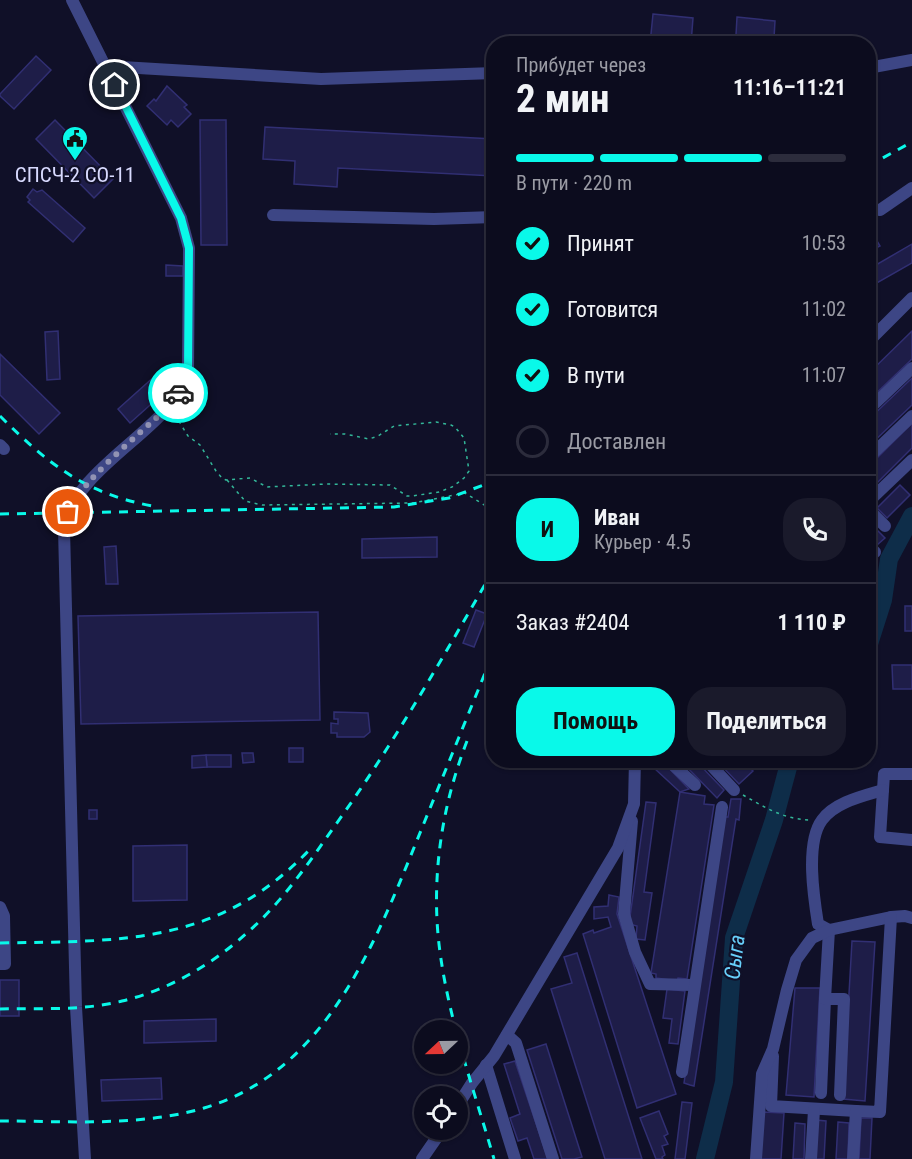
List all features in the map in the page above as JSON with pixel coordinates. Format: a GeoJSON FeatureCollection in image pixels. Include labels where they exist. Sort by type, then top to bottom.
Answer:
{"type":"FeatureCollection","features":[{"type":"Feature","properties":{"kind":"street"},"geometry":{"type":"LineString","coordinates":[[72,0],[181,218],[189,248],[188,372],[176,397],[168,407],[87,485],[70,507],[64,529],[76,1007],[85,1159]]}},
{"type":"Feature","properties":{"kind":"street"},"geometry":{"type":"LineString","coordinates":[[876,67],[912,60]]}},
{"type":"Feature","properties":{"kind":"street"},"geometry":{"type":"LineString","coordinates":[[105,66],[321,79],[486,73]]}},
{"type":"Feature","properties":{"kind":"street"},"geometry":{"type":"LineString","coordinates":[[880,210],[912,188]]}},
{"type":"Feature","properties":{"kind":"street"},"geometry":{"type":"LineString","coordinates":[[273,215],[434,219],[486,217]]}},
{"type":"Feature","properties":{"kind":"street"},"geometry":{"type":"LineString","coordinates":[[876,334],[912,298]]}},
{"type":"Feature","properties":{"kind":"street"},"geometry":{"type":"LineString","coordinates":[[876,402],[912,368]]}},
{"type":"Feature","properties":{"kind":"street"},"geometry":{"type":"LineString","coordinates":[[876,450],[912,416]]}},
{"type":"Feature","properties":{"kind":"street"},"geometry":{"type":"LineString","coordinates":[[876,494],[912,460]]}},
{"type":"Feature","properties":{"kind":"street"},"geometry":{"type":"LineString","coordinates":[[876,517],[885,526]]}},
{"type":"Feature","properties":{"kind":"street"},"geometry":{"type":"LineString","coordinates":[[635,768],[624,914],[626,927],[650,984],[694,985]]}},
{"type":"Feature","properties":{"kind":"street"},"geometry":{"type":"LineString","coordinates":[[677,768],[695,785]]}},
{"type":"Feature","properties":{"kind":"street"},"geometry":{"type":"LineString","coordinates":[[713,768],[734,790]]}},
{"type":"Feature","properties":{"kind":"street"},"geometry":{"type":"LineString","coordinates":[[912,774],[884,774],[880,837],[912,840]]}},
{"type":"Feature","properties":{"kind":"street"},"geometry":{"type":"LineString","coordinates":[[829,930],[818,924],[812,889],[813,849],[822,820],[836,807],[883,790]]}},
{"type":"Feature","properties":{"kind":"street"},"geometry":{"type":"LineString","coordinates":[[468,1091],[507,1035],[618,848],[633,804]]}},
{"type":"Feature","properties":{"kind":"street"},"geometry":{"type":"LineString","coordinates":[[682,1072],[722,807]]}},
{"type":"Feature","properties":{"kind":"street"},"geometry":{"type":"LineString","coordinates":[[0,907],[4,916],[2,932],[5,964],[0,964]]}},
{"type":"Feature","properties":{"kind":"street"},"geometry":{"type":"LineString","coordinates":[[773,1049],[771,1106],[880,1112],[891,917]]}},
{"type":"Feature","properties":{"kind":"street"},"geometry":{"type":"LineString","coordinates":[[756,1159],[762,1074],[773,1049],[796,960],[812,938],[829,930],[891,917],[912,918]]}},
{"type":"Feature","properties":{"kind":"street"},"geometry":{"type":"LineString","coordinates":[[820,1094],[829,930]]}},
{"type":"Feature","properties":{"kind":"street"},"geometry":{"type":"LineString","coordinates":[[825,999],[844,999],[840,1095]]}},
{"type":"Feature","properties":{"kind":"street"},"geometry":{"type":"LineString","coordinates":[[507,1035],[516,1043],[554,1159]]}},
{"type":"Feature","properties":{"kind":"street"},"geometry":{"type":"LineString","coordinates":[[486,1065],[515,1159]]}},
{"type":"Feature","properties":{"kind":"street"},"geometry":{"type":"LineString","coordinates":[[811,1159],[814,1110]]}},
{"type":"Feature","properties":{"kind":"street"},"geometry":{"type":"LineString","coordinates":[[853,1159],[856,1111]]}},
{"type":"Feature","properties":{"kind":"street"},"geometry":{"type":"LineString","coordinates":[[422,1159],[435,1140]]}},
{"type":"Feature","properties":{"kind":"path"},"geometry":{"type":"LineString","coordinates":[[168,407],[188,436],[200,446],[216,471],[245,501],[262,505],[413,503],[460,493],[469,495],[486,506]]}},
{"type":"Feature","properties":{"kind":"path"},"geometry":{"type":"LineString","coordinates":[[226,480],[250,478],[267,487],[326,484],[390,485],[407,496],[417,496],[452,487],[469,471],[464,438],[451,425],[436,422],[394,426],[369,439],[345,434],[330,434]]}},
{"type":"Feature","properties":{"kind":"path"},"geometry":{"type":"LineString","coordinates":[[734,790],[788,817],[801,820],[822,820]]}},
{"type":"Feature","properties":{"kind":"building"},"geometry":{"type":"Polygon","coordinates":[[[653,14],[693,18],[692,36],[651,36],[653,14]]]}},
{"type":"Feature","properties":{"kind":"building"},"geometry":{"type":"Polygon","coordinates":[[[737,17],[775,21],[774,36],[736,35],[737,17]]]}},
{"type":"Feature","properties":{"kind":"building"},"geometry":{"type":"Polygon","coordinates":[[[36,56],[51,70],[14,109],[0,94],[36,56]]]}},
{"type":"Feature","properties":{"kind":"building"},"geometry":{"type":"Polygon","coordinates":[[[167,86],[187,105],[184,107],[191,114],[178,127],[171,120],[167,125],[147,106],[154,99],[156,101],[167,86]]]}},
{"type":"Feature","properties":{"kind":"building"},"geometry":{"type":"Polygon","coordinates":[[[55,120],[113,179],[94,198],[36,139],[55,120]]]}},
{"type":"Feature","properties":{"kind":"building"},"geometry":{"type":"Polygon","coordinates":[[[200,120],[226,120],[227,245],[201,245],[200,120]]]}},
{"type":"Feature","properties":{"kind":"building"},"geometry":{"type":"Polygon","coordinates":[[[265,127],[486,139],[486,176],[338,168],[337,187],[294,184],[295,161],[263,159],[265,127]]]}},
{"type":"Feature","properties":{"kind":"building"},"geometry":{"type":"Polygon","coordinates":[[[33,189],[37,192],[42,190],[85,228],[73,242],[28,202],[30,200],[27,197],[33,189]]]}},
{"type":"Feature","properties":{"kind":"building"},"geometry":{"type":"Polygon","coordinates":[[[912,244],[912,263],[876,283],[876,265],[912,244]]]}},
{"type":"Feature","properties":{"kind":"building"},"geometry":{"type":"Polygon","coordinates":[[[166,265],[183,266],[183,276],[166,276],[166,265]]]}},
{"type":"Feature","properties":{"kind":"building"},"geometry":{"type":"Polygon","coordinates":[[[58,331],[60,379],[47,380],[45,332],[58,331]]]}},
{"type":"Feature","properties":{"kind":"building"},"geometry":{"type":"Polygon","coordinates":[[[912,331],[912,359],[876,393],[876,366],[912,331]]]}},
{"type":"Feature","properties":{"kind":"building"},"geometry":{"type":"Polygon","coordinates":[[[0,354],[60,413],[39,434],[0,395],[0,354]]]}},
{"type":"Feature","properties":{"kind":"building"},"geometry":{"type":"Polygon","coordinates":[[[156,375],[168,389],[130,423],[118,409],[156,375]]]}},
{"type":"Feature","properties":{"kind":"building"},"geometry":{"type":"Polygon","coordinates":[[[912,378],[912,405],[876,439],[876,412],[912,378]]]}},
{"type":"Feature","properties":{"kind":"building"},"geometry":{"type":"Polygon","coordinates":[[[912,423],[912,448],[876,484],[876,459],[912,423]]]}},
{"type":"Feature","properties":{"kind":"building"},"geometry":{"type":"Polygon","coordinates":[[[900,485],[910,495],[887,518],[877,508],[900,485]]]}},
{"type":"Feature","properties":{"kind":"building"},"geometry":{"type":"Polygon","coordinates":[[[876,529],[885,538],[876,544],[876,529]]]}},
{"type":"Feature","properties":{"kind":"building"},"geometry":{"type":"Polygon","coordinates":[[[437,537],[437,557],[362,558],[362,539],[437,537]]]}},
{"type":"Feature","properties":{"kind":"building"},"geometry":{"type":"Polygon","coordinates":[[[116,546],[118,584],[106,584],[104,547],[116,546]]]}},
{"type":"Feature","properties":{"kind":"building"},"geometry":{"type":"Polygon","coordinates":[[[905,606],[912,606],[912,631],[905,631],[905,606]]]}},
{"type":"Feature","properties":{"kind":"building"},"geometry":{"type":"Polygon","coordinates":[[[476,610],[486,614],[474,647],[463,643],[476,610]]]}},
{"type":"Feature","properties":{"kind":"building"},"geometry":{"type":"Polygon","coordinates":[[[318,612],[320,720],[81,724],[78,616],[318,612]]]}},
{"type":"Feature","properties":{"kind":"building"},"geometry":{"type":"Polygon","coordinates":[[[892,665],[912,665],[912,689],[893,689],[892,665]]]}},
{"type":"Feature","properties":{"kind":"building"},"geometry":{"type":"Polygon","coordinates":[[[334,712],[368,713],[370,732],[364,737],[337,737],[337,733],[331,733],[331,723],[338,724],[338,719],[334,719],[334,712]]]}},
{"type":"Feature","properties":{"kind":"building"},"geometry":{"type":"Polygon","coordinates":[[[289,748],[303,748],[303,762],[289,762],[289,748]]]}},
{"type":"Feature","properties":{"kind":"building"},"geometry":{"type":"Polygon","coordinates":[[[242,753],[253,753],[254,762],[243,763],[242,753]]]}},
{"type":"Feature","properties":{"kind":"building"},"geometry":{"type":"Polygon","coordinates":[[[206,755],[231,755],[231,767],[207,767],[206,755]]]}},
{"type":"Feature","properties":{"kind":"building"},"geometry":{"type":"Polygon","coordinates":[[[206,755],[207,767],[192,768],[192,756],[206,755]]]}},
{"type":"Feature","properties":{"kind":"building"},"geometry":{"type":"Polygon","coordinates":[[[654,768],[669,768],[689,789],[680,792],[654,768]]]}},
{"type":"Feature","properties":{"kind":"building"},"geometry":{"type":"Polygon","coordinates":[[[688,768],[703,768],[724,790],[717,798],[688,768]]]}},
{"type":"Feature","properties":{"kind":"building"},"geometry":{"type":"Polygon","coordinates":[[[724,768],[750,768],[753,771],[739,784],[724,768]]]}},
{"type":"Feature","properties":{"kind":"building"},"geometry":{"type":"Polygon","coordinates":[[[680,792],[705,796],[704,804],[714,805],[687,979],[678,978],[677,981],[656,978],[656,974],[651,973],[680,792]]]}},
{"type":"Feature","properties":{"kind":"building"},"geometry":{"type":"Polygon","coordinates":[[[731,799],[741,799],[739,820],[736,819],[694,1086],[684,1083],[725,817],[728,817],[731,799]]]}},
{"type":"Feature","properties":{"kind":"building"},"geometry":{"type":"Polygon","coordinates":[[[646,802],[656,803],[644,892],[652,893],[645,940],[636,939],[637,926],[629,924],[646,802]]]}},
{"type":"Feature","properties":{"kind":"building"},"geometry":{"type":"Polygon","coordinates":[[[89,810],[97,810],[97,819],[89,819],[89,810]]]}},
{"type":"Feature","properties":{"kind":"building"},"geometry":{"type":"Polygon","coordinates":[[[187,845],[187,900],[133,901],[133,846],[187,845]]]}},
{"type":"Feature","properties":{"kind":"building"},"geometry":{"type":"Polygon","coordinates":[[[609,895],[619,897],[617,914],[676,1094],[637,1108],[583,934],[611,927],[608,917],[594,919],[594,907],[608,906],[609,895]]]}},
{"type":"Feature","properties":{"kind":"building"},"geometry":{"type":"Polygon","coordinates":[[[852,941],[875,942],[865,1101],[843,1099],[852,941]]]}},
{"type":"Feature","properties":{"kind":"building"},"geometry":{"type":"Polygon","coordinates":[[[577,953],[642,1159],[605,1159],[551,989],[572,983],[564,957],[577,953]]]}},
{"type":"Feature","properties":{"kind":"building"},"geometry":{"type":"Polygon","coordinates":[[[0,980],[19,980],[19,1016],[0,1016],[0,980]]]}},
{"type":"Feature","properties":{"kind":"building"},"geometry":{"type":"Polygon","coordinates":[[[795,988],[820,988],[814,1097],[786,1095],[795,988]]]}},
{"type":"Feature","properties":{"kind":"building"},"geometry":{"type":"Polygon","coordinates":[[[667,989],[685,991],[678,1044],[669,1043],[672,1019],[663,1018],[667,989]]]}},
{"type":"Feature","properties":{"kind":"building"},"geometry":{"type":"Polygon","coordinates":[[[216,1019],[216,1041],[144,1043],[144,1021],[216,1019]]]}},
{"type":"Feature","properties":{"kind":"building"},"geometry":{"type":"Polygon","coordinates":[[[546,1044],[582,1157],[562,1159],[527,1050],[546,1044]]]}},
{"type":"Feature","properties":{"kind":"building"},"geometry":{"type":"Polygon","coordinates":[[[515,1061],[548,1159],[534,1159],[527,1138],[518,1141],[510,1118],[520,1114],[504,1064],[515,1061]]]}},
{"type":"Feature","properties":{"kind":"building"},"geometry":{"type":"Polygon","coordinates":[[[161,1078],[162,1099],[102,1101],[101,1080],[161,1078]]]}},
{"type":"Feature","properties":{"kind":"building"},"geometry":{"type":"Polygon","coordinates":[[[682,1102],[692,1103],[685,1159],[675,1159],[682,1102]]]}},
{"type":"Feature","properties":{"kind":"building"},"geometry":{"type":"Polygon","coordinates":[[[659,1111],[668,1134],[664,1136],[668,1144],[662,1146],[665,1155],[663,1159],[656,1159],[640,1118],[659,1111]]]}},
{"type":"Feature","properties":{"kind":"building"},"geometry":{"type":"Polygon","coordinates":[[[763,1112],[784,1113],[781,1159],[760,1159],[763,1112]]]}},
{"type":"Feature","properties":{"kind":"building"},"geometry":{"type":"Polygon","coordinates":[[[861,1118],[872,1118],[870,1159],[859,1159],[861,1118]]]}},
{"type":"Feature","properties":{"kind":"building"},"geometry":{"type":"Polygon","coordinates":[[[816,1120],[826,1121],[824,1159],[814,1159],[816,1120]]]}},
{"type":"Feature","properties":{"kind":"building"},"geometry":{"type":"Polygon","coordinates":[[[838,1122],[849,1123],[848,1159],[836,1159],[838,1122]]]}},
{"type":"Feature","properties":{"kind":"building"},"geometry":{"type":"Polygon","coordinates":[[[795,1123],[805,1124],[804,1159],[793,1159],[795,1123]]]}},
{"type":"Feature","properties":{"kind":"waterway","name":"Сыга"},"geometry":{"type":"LineString","coordinates":[[876,622],[883,600],[889,559],[912,516]]}},
{"type":"Feature","properties":{"kind":"waterway","name":"Сыга"},"geometry":{"type":"LineString","coordinates":[[705,1159],[724,1082],[734,938],[774,820],[788,768]]}},
{"type":"Feature","properties":{"kind":"railway"},"geometry":{"type":"LineString","coordinates":[[876,162],[912,142]]}},
{"type":"Feature","properties":{"kind":"railway"},"geometry":{"type":"LineString","coordinates":[[0,416],[51,462],[87,485],[129,501],[153,506]]}},
{"type":"Feature","properties":{"kind":"railway"},"geometry":{"type":"LineString","coordinates":[[0,514],[394,507],[449,498],[486,484]]}},
{"type":"Feature","properties":{"kind":"railway"},"geometry":{"type":"LineString","coordinates":[[0,1009],[92,1006],[139,996],[190,974],[220,955],[248,932],[294,882],[356,796],[417,700],[486,583]]}},
{"type":"Feature","properties":{"kind":"railway"},"geometry":{"type":"LineString","coordinates":[[0,1121],[103,1122],[180,1114],[204,1108],[247,1090],[284,1064],[316,1032],[343,995],[366,955],[387,913],[486,671]]}},
{"type":"Feature","properties":{"kind":"railway"},"geometry":{"type":"LineString","coordinates":[[467,741],[447,806],[439,851],[437,920],[444,980],[451,1010],[494,1159]]}},
{"type":"Feature","properties":{"kind":"railway"},"geometry":{"type":"LineString","coordinates":[[0,943],[130,938],[169,931],[206,920],[243,903],[278,879],[313,846]]}},
{"type":"Feature","properties":{"kind":"way so far"},"geometry":{"type":"LineString","coordinates":[[68,512],[93,478],[168,407],[178,393]]}},
{"type":"Feature","properties":{"kind":"place","name":"СПСЧ-2 СО-11"},"geometry":{"type":"Point","coordinates":[75,162]}},
{"type":"Feature","properties":{"kind":"route"},"geometry":{"type":"LineString","coordinates":[[115,85],[181,218],[189,248],[188,372],[178,393]]}}]}
